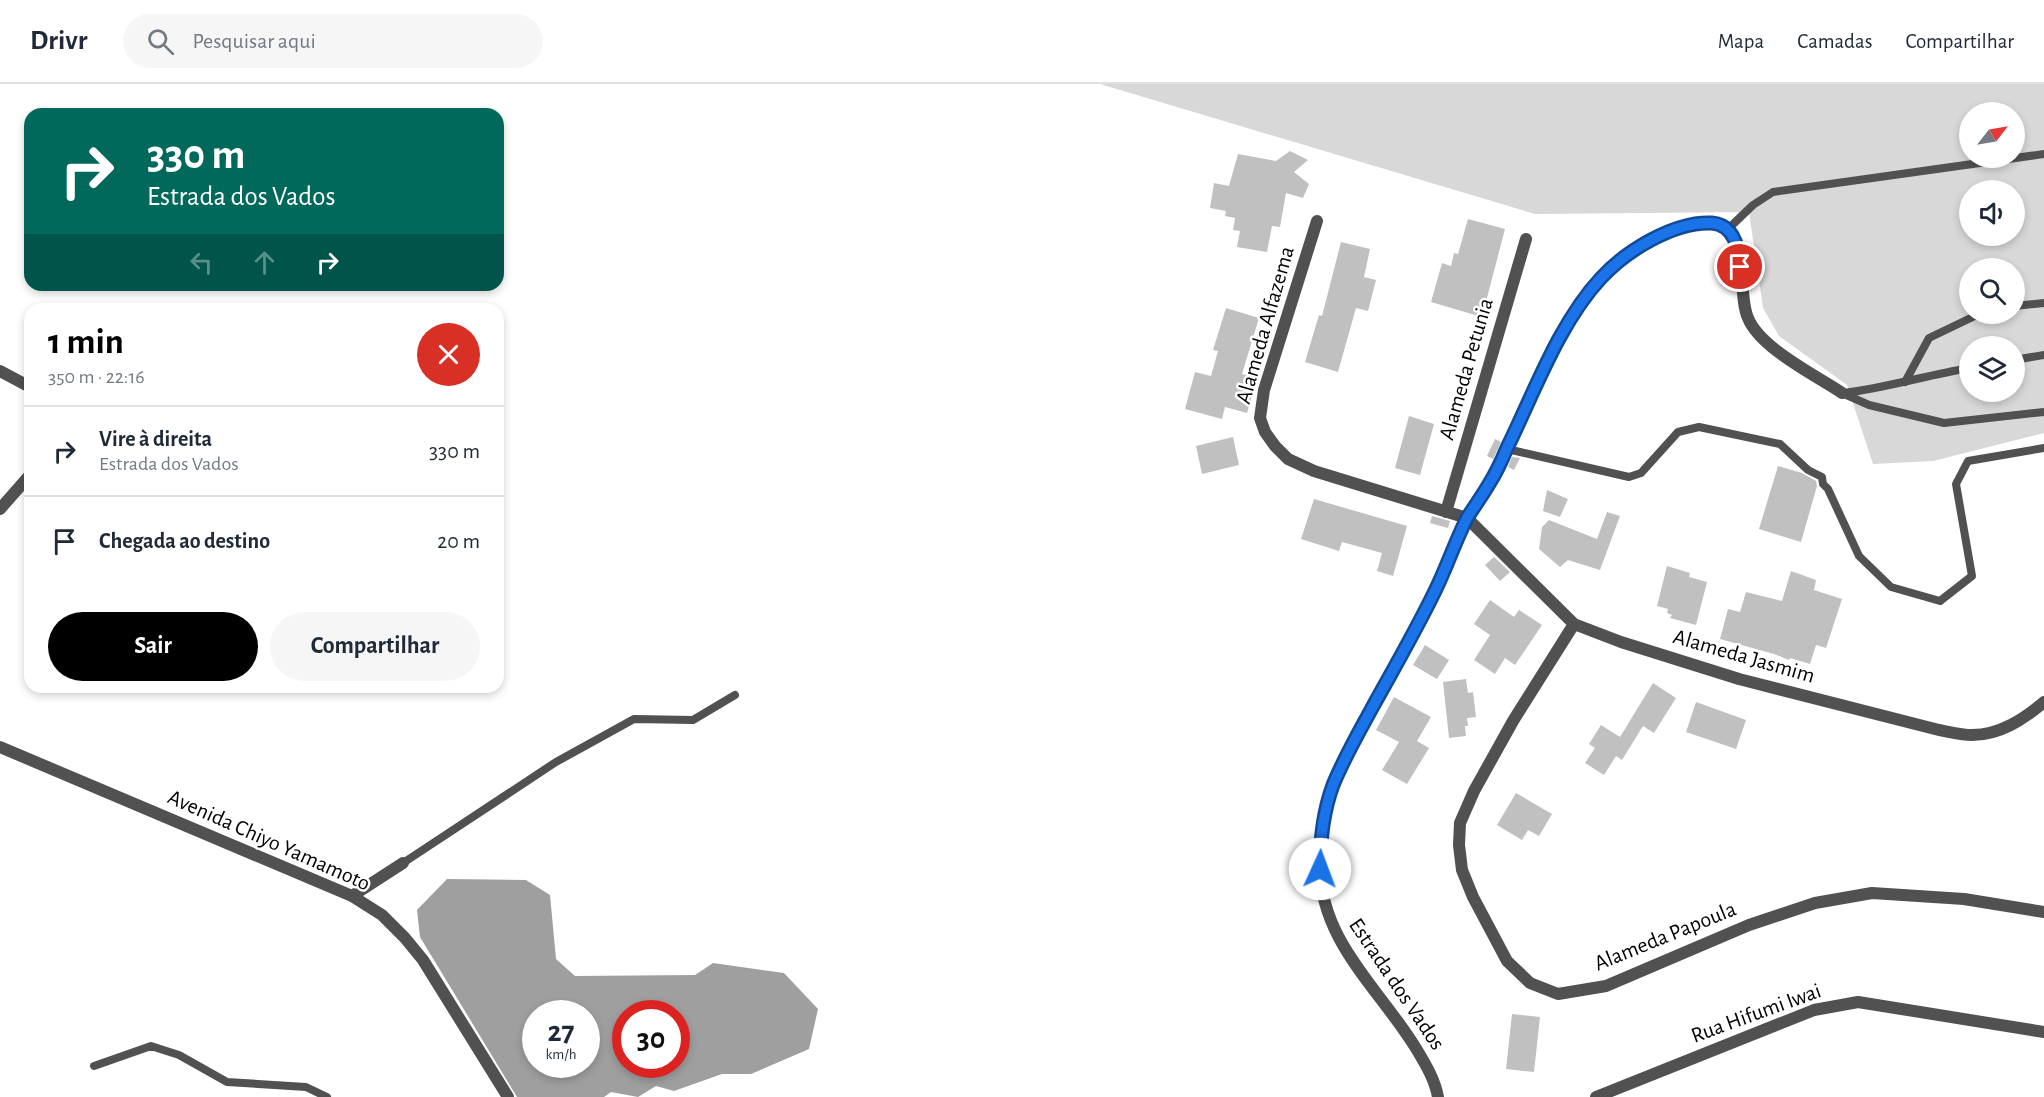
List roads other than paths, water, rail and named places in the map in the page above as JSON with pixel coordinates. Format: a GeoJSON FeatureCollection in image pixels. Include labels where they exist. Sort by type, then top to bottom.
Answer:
{"type":"FeatureCollection","features":[{"type":"Feature","properties":{"kind":"street","name":"Alameda Alfazema"},"geometry":{"type":"LineString","coordinates":[[1317,221],[1264,390],[1260,418],[1265,432],[1288,459],[1314,471],[1467,518]]}},
{"type":"Feature","properties":{"kind":"street","name":"Estrada dos Vados"},"geometry":{"type":"LineString","coordinates":[[1438,1097],[1427,1067],[1408,1035],[1350,957],[1332,926],[1322,898],[1320,841],[1333,787],[1346,755],[1434,593],[1467,518],[1490,482],[1507,449],[1554,348],[1582,303],[1600,279],[1621,260],[1650,241],[1670,232],[1703,223],[1716,223],[1728,229]]}},
{"type":"Feature","properties":{"kind":"street"},"geometry":{"type":"LineString","coordinates":[[1728,229],[1736,239],[1739,250],[1743,302],[1752,327],[1764,342],[1842,393]]}},
{"type":"Feature","properties":{"kind":"street","name":"Alameda Petunia"},"geometry":{"type":"LineString","coordinates":[[1446,512],[1526,239]]}},
{"type":"Feature","properties":{"kind":"street"},"geometry":{"type":"LineString","coordinates":[[0,371],[24,384]]}},
{"type":"Feature","properties":{"kind":"street"},"geometry":{"type":"LineString","coordinates":[[0,509],[24,482]]}},
{"type":"Feature","properties":{"kind":"street","name":"Alameda Jasmim"},"geometry":{"type":"LineString","coordinates":[[1467,518],[1574,624],[1621,642],[1739,679],[1940,730],[1973,735],[1999,730],[2024,718],[2044,702]]}},
{"type":"Feature","properties":{"kind":"street","name":"Alameda Papoula"},"geometry":{"type":"LineString","coordinates":[[1574,624],[1513,721],[1474,791],[1460,823],[1459,845],[1462,870],[1473,897],[1507,961],[1530,983],[1558,994],[1606,986],[1749,925],[1815,903],[1872,893],[1964,899],[2044,912]]}},
{"type":"Feature","properties":{"kind":"street","name":"Avenida Chiyo Yamamoto"},"geometry":{"type":"LineString","coordinates":[[0,747],[352,896],[382,915],[423,960],[508,1097]]}},
{"type":"Feature","properties":{"kind":"street"},"geometry":{"type":"LineString","coordinates":[[352,896],[403,863]]}},
{"type":"Feature","properties":{"kind":"street","name":"Rua Hifumi Iwai"},"geometry":{"type":"LineString","coordinates":[[1596,1097],[1814,1010],[1858,1002],[2044,1032]]}},
{"type":"Feature","properties":{"kind":"lane"},"geometry":{"type":"LineString","coordinates":[[1728,229],[1753,205],[1773,192],[2044,154]]}},
{"type":"Feature","properties":{"kind":"lane"},"geometry":{"type":"LineString","coordinates":[[2025,305],[2044,303]]}},
{"type":"Feature","properties":{"kind":"lane"},"geometry":{"type":"LineString","coordinates":[[1905,382],[1929,338],[1959,324]]}},
{"type":"Feature","properties":{"kind":"lane"},"geometry":{"type":"LineString","coordinates":[[2025,358],[2044,355]]}},
{"type":"Feature","properties":{"kind":"lane"},"geometry":{"type":"LineString","coordinates":[[1842,393],[1879,388],[1959,370]]}},
{"type":"Feature","properties":{"kind":"lane"},"geometry":{"type":"LineString","coordinates":[[1842,393],[1869,405],[1944,423],[2044,412]]}},
{"type":"Feature","properties":{"kind":"lane"},"geometry":{"type":"LineString","coordinates":[[1507,449],[1629,477],[1641,473],[1678,432],[1699,427],[1780,444],[1808,470],[1822,477],[1822,484],[1828,489],[1859,556],[1891,587],[1940,602],[1972,576],[1956,484],[1968,461],[2044,448]]}},
{"type":"Feature","properties":{"kind":"lane"},"geometry":{"type":"LineString","coordinates":[[403,863],[556,762],[634,719],[693,720],[735,695]]}},
{"type":"Feature","properties":{"kind":"lane"},"geometry":{"type":"LineString","coordinates":[[94,1066],[151,1046],[179,1055],[227,1082],[306,1087],[327,1097]]}}]}
